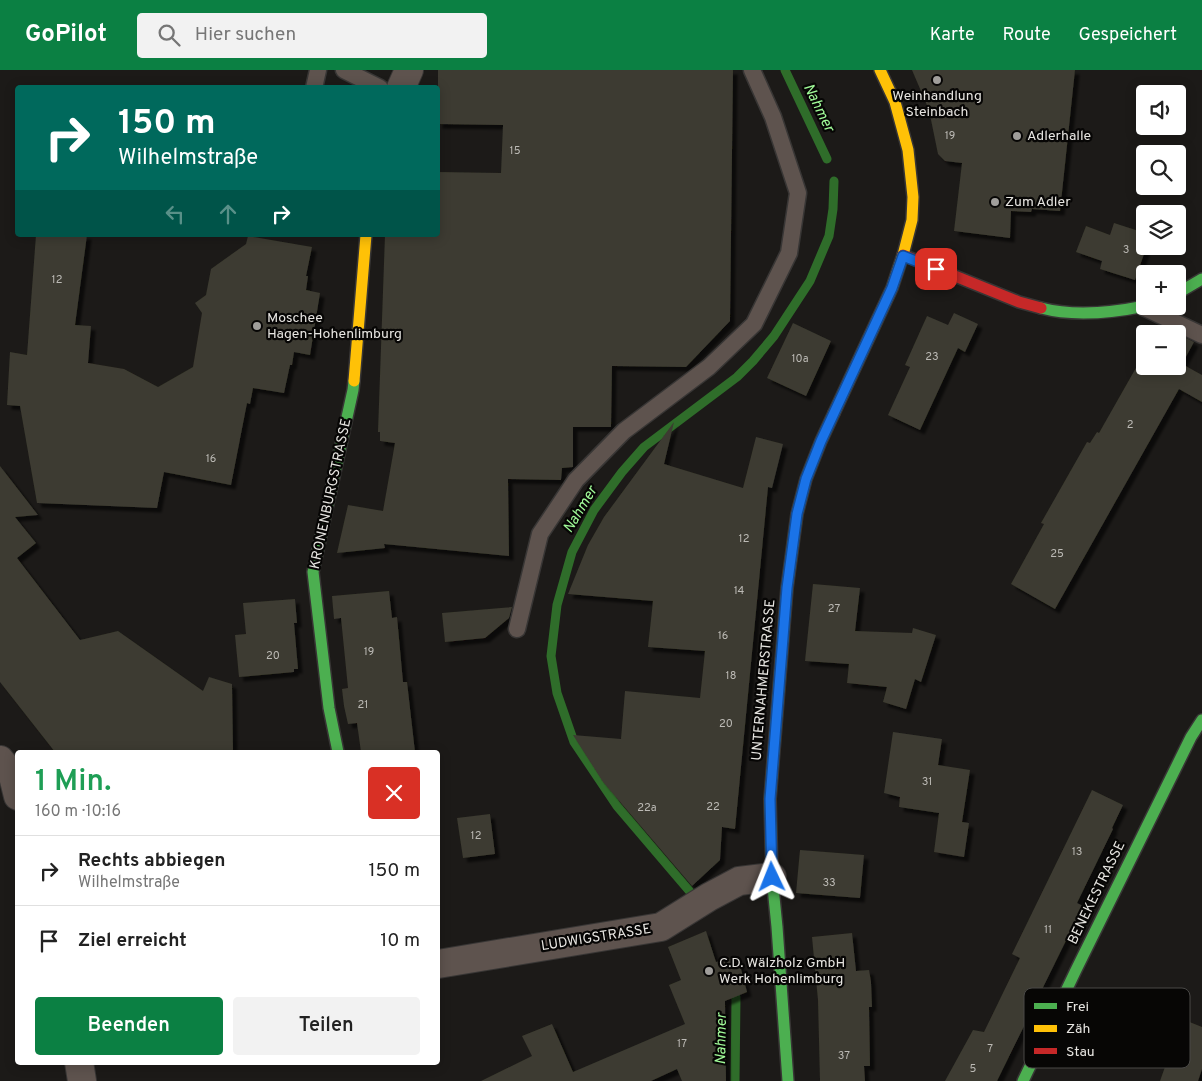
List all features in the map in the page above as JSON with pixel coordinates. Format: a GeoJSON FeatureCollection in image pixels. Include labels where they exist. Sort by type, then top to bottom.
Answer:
{"type":"FeatureCollection","features":[{"type":"Feature","properties":{"kind":"street"},"geometry":{"type":"LineString","coordinates":[[402,85],[409,70]]}},
{"type":"Feature","properties":{"kind":"street","name":"UNTERNAHMERSTRASSE"},"geometry":{"type":"LineString","coordinates":[[788,1081],[772,877],[770,799],[787,588],[797,514],[806,479],[821,441],[892,288],[903,256],[912,220],[913,197],[908,150],[895,102],[880,70]]}},
{"type":"Feature","properties":{"kind":"street","name":"KRONENBURGSTRASSE"},"geometry":{"type":"LineString","coordinates":[[338,750],[329,708],[313,572],[353,390],[366,237]]}},
{"type":"Feature","properties":{"kind":"street"},"geometry":{"type":"LineString","coordinates":[[903,256],[1019,302],[1052,310],[1087,314],[1114,312],[1136,308]]}},
{"type":"Feature","properties":{"kind":"street"},"geometry":{"type":"LineString","coordinates":[[1186,288],[1202,279]]}},
{"type":"Feature","properties":{"kind":"street","name":"BENEKESTRASSE"},"geometry":{"type":"LineString","coordinates":[[1067,988],[1191,737],[1202,720]]}},
{"type":"Feature","properties":{"kind":"street"},"geometry":{"type":"LineString","coordinates":[[0,760],[13,776],[15,784]]}},
{"type":"Feature","properties":{"kind":"street","name":"LUDWIGSTRASSE"},"geometry":{"type":"LineString","coordinates":[[440,964],[661,927],[739,881],[772,877]]}},
{"type":"Feature","properties":{"kind":"street"},"geometry":{"type":"LineString","coordinates":[[79,1065],[82,1081]]}},
{"type":"Feature","properties":{"kind":"street","name":"BENEKESTRASSE"},"geometry":{"type":"LineString","coordinates":[[1023,1081],[1029,1068]]}},
{"type":"Feature","properties":{"kind":"lane"},"geometry":{"type":"LineString","coordinates":[[315,85],[318,70]]}},
{"type":"Feature","properties":{"kind":"lane"},"geometry":{"type":"LineString","coordinates":[[344,70],[374,85]]}},
{"type":"Feature","properties":{"kind":"lane"},"geometry":{"type":"LineString","coordinates":[[517,629],[540,534],[576,480],[624,431],[709,367],[754,324],[789,253],[798,193],[773,117],[752,70]]}},
{"type":"Feature","properties":{"kind":"lane"},"geometry":{"type":"LineString","coordinates":[[1162,315],[1202,335]]}},
{"type":"Feature","properties":{"kind":"building"},"geometry":{"type":"Polygon","coordinates":[[[438,70],[733,70],[730,321],[686,367],[612,366],[611,427],[573,427],[573,467],[562,468],[561,480],[508,479],[509,556],[384,544],[385,548],[337,553],[348,505],[383,511],[395,443],[380,441],[380,432],[378,432],[385,237],[440,237],[440,172],[501,173],[503,125],[440,124],[440,85],[438,85],[438,70]]]}},
{"type":"Feature","properties":{"kind":"building"},"geometry":{"type":"Polygon","coordinates":[[[912,70],[1075,70],[1060,211],[1032,209],[1031,212],[1011,211],[1010,238],[954,231],[962,163],[945,161],[938,154],[929,110],[912,70]]]}},
{"type":"Feature","properties":{"kind":"building"},"geometry":{"type":"Polygon","coordinates":[[[1114,223],[1136,230],[1136,255],[1144,255],[1140,265],[1136,265],[1135,280],[1100,269],[1102,261],[1076,252],[1086,226],[1110,235],[1114,223]]]}},
{"type":"Feature","properties":{"kind":"building"},"geometry":{"type":"Polygon","coordinates":[[[36,237],[87,237],[75,325],[91,326],[88,363],[124,369],[158,387],[193,367],[202,313],[195,303],[206,295],[211,269],[246,244],[248,237],[312,247],[306,276],[308,276],[306,290],[320,293],[310,355],[294,352],[284,393],[253,388],[250,404],[247,403],[231,485],[164,472],[157,508],[37,503],[20,406],[7,405],[10,352],[27,355],[36,237]]]}},
{"type":"Feature","properties":{"kind":"building"},"geometry":{"type":"Polygon","coordinates":[[[954,313],[978,324],[965,352],[958,348],[920,430],[888,415],[910,367],[905,365],[927,316],[948,325],[954,313]]]}},
{"type":"Feature","properties":{"kind":"building"},"geometry":{"type":"Polygon","coordinates":[[[793,323],[831,341],[806,396],[767,378],[793,323]]]}},
{"type":"Feature","properties":{"kind":"building"},"geometry":{"type":"Polygon","coordinates":[[[1186,338],[1194,342],[1186,357],[1186,338]]]}},
{"type":"Feature","properties":{"kind":"building"},"geometry":{"type":"Polygon","coordinates":[[[1186,366],[1202,375],[1202,402],[1179,389],[1055,609],[1011,584],[1044,524],[1041,523],[1087,442],[1090,443],[1097,432],[1099,433],[1136,368],[1136,375],[1186,375],[1186,366]]]}},
{"type":"Feature","properties":{"kind":"building"},"geometry":{"type":"Polygon","coordinates":[[[674,422],[664,464],[743,488],[756,437],[783,444],[772,488],[768,487],[735,829],[722,827],[720,860],[692,886],[603,782],[573,735],[621,739],[625,691],[700,698],[705,651],[648,647],[653,601],[568,594],[588,545],[604,517],[674,422]]]}},
{"type":"Feature","properties":{"kind":"building"},"geometry":{"type":"Polygon","coordinates":[[[0,466],[38,515],[15,517],[36,543],[17,558],[80,640],[118,631],[203,691],[209,677],[232,684],[233,750],[53,750],[0,682],[0,466]]]}},
{"type":"Feature","properties":{"kind":"building"},"geometry":{"type":"Polygon","coordinates":[[[813,584],[860,588],[855,631],[912,633],[913,628],[936,635],[921,682],[915,679],[906,709],[883,702],[887,687],[847,683],[849,664],[805,661],[813,584]]]}},
{"type":"Feature","properties":{"kind":"building"},"geometry":{"type":"Polygon","coordinates":[[[389,591],[392,618],[397,617],[403,682],[407,682],[415,750],[361,750],[357,723],[348,724],[344,706],[342,689],[348,688],[341,618],[334,619],[332,596],[389,591]]]}},
{"type":"Feature","properties":{"kind":"building"},"geometry":{"type":"Polygon","coordinates":[[[295,599],[297,623],[294,623],[298,669],[294,669],[294,672],[239,677],[235,635],[246,634],[243,603],[295,599]]]}},
{"type":"Feature","properties":{"kind":"building"},"geometry":{"type":"Polygon","coordinates":[[[512,607],[509,618],[485,638],[445,642],[442,613],[512,607]]]}},
{"type":"Feature","properties":{"kind":"building"},"geometry":{"type":"Polygon","coordinates":[[[893,732],[942,739],[938,765],[970,770],[962,822],[969,823],[964,857],[934,852],[939,813],[899,807],[900,797],[884,793],[893,732]]]}},
{"type":"Feature","properties":{"kind":"building"},"geometry":{"type":"Polygon","coordinates":[[[1092,790],[1123,805],[1077,903],[1083,906],[1043,988],[1024,988],[1024,1026],[997,1081],[945,1081],[973,1030],[984,1032],[1020,958],[1012,954],[1092,790]]]}},
{"type":"Feature","properties":{"kind":"building"},"geometry":{"type":"Polygon","coordinates":[[[490,814],[495,854],[463,858],[457,818],[490,814]]]}},
{"type":"Feature","properties":{"kind":"building"},"geometry":{"type":"Polygon","coordinates":[[[800,850],[864,855],[860,898],[796,893],[800,850]]]}},
{"type":"Feature","properties":{"kind":"building"},"geometry":{"type":"Polygon","coordinates":[[[706,931],[716,962],[738,957],[747,992],[725,1001],[726,1081],[682,1081],[677,1069],[651,1081],[481,1081],[532,1056],[522,1036],[552,1024],[573,1072],[685,1024],[669,985],[681,980],[668,947],[706,931]]]}},
{"type":"Feature","properties":{"kind":"building"},"geometry":{"type":"Polygon","coordinates":[[[852,933],[856,971],[869,970],[871,982],[872,1007],[869,1007],[870,1066],[864,1066],[865,1081],[820,1081],[818,1000],[812,937],[852,933]]]}},
{"type":"Feature","properties":{"kind":"building"},"geometry":{"type":"Polygon","coordinates":[[[1190,1022],[1202,1027],[1202,1069],[1198,1081],[1160,1081],[1165,1068],[1190,1068],[1190,1022]]]}},
{"type":"Feature","properties":{"kind":"waterway","name":"Nahmer"},"geometry":{"type":"LineString","coordinates":[[785,70],[827,159]]}},
{"type":"Feature","properties":{"kind":"waterway","name":"Nahmer"},"geometry":{"type":"LineString","coordinates":[[692,894],[617,806],[574,742],[557,693],[551,656],[557,605],[572,552],[594,510],[622,472],[644,447],[737,377],[753,361],[774,336],[810,281],[829,236],[833,209],[834,181]]}},
{"type":"Feature","properties":{"kind":"waterway","name":"Nahmer"},"geometry":{"type":"LineString","coordinates":[[735,1081],[736,997]]}},
{"type":"Feature","properties":{"kind":"traffic: fast"},"geometry":{"type":"LineString","coordinates":[[1186,288],[1202,279]]}},
{"type":"Feature","properties":{"kind":"traffic: fast"},"geometry":{"type":"LineString","coordinates":[[1041,308],[1054,311],[1093,313],[1136,308]]}},
{"type":"Feature","properties":{"kind":"traffic: fast"},"geometry":{"type":"LineString","coordinates":[[338,750],[329,708],[313,572],[354,381]]}},
{"type":"Feature","properties":{"kind":"traffic: fast"},"geometry":{"type":"LineString","coordinates":[[788,1081],[772,877],[770,799],[787,588],[797,514],[806,479],[834,413]]}},
{"type":"Feature","properties":{"kind":"traffic: fast"},"geometry":{"type":"LineString","coordinates":[[1067,988],[1191,737],[1202,720]]}},
{"type":"Feature","properties":{"kind":"traffic: fast"},"geometry":{"type":"LineString","coordinates":[[1023,1081],[1029,1068]]}},
{"type":"Feature","properties":{"kind":"traffic: slow"},"geometry":{"type":"LineString","coordinates":[[834,413],[892,288],[912,220],[913,197],[908,150],[895,102],[880,70]]}},
{"type":"Feature","properties":{"kind":"traffic: slow"},"geometry":{"type":"LineString","coordinates":[[354,381],[366,237]]}},
{"type":"Feature","properties":{"kind":"traffic: jam"},"geometry":{"type":"LineString","coordinates":[[903,255],[1019,302],[1041,308]]}},
{"type":"Feature","properties":{"kind":"place","name":"Weinhandlung Steinbach"},"geometry":{"type":"Point","coordinates":[937,80]}},
{"type":"Feature","properties":{"kind":"place","name":"Adlerhalle"},"geometry":{"type":"Point","coordinates":[1017,136]}},
{"type":"Feature","properties":{"kind":"place","name":"Zum Adler"},"geometry":{"type":"Point","coordinates":[995,202]}},
{"type":"Feature","properties":{"kind":"place","name":"Moschee Hagen-Hohenlimburg"},"geometry":{"type":"Point","coordinates":[257,326]}},
{"type":"Feature","properties":{"kind":"place","name":"C.D. Wälzholz GmbH Werk Hohenlimburg"},"geometry":{"type":"Point","coordinates":[709,971]}},
{"type":"Feature","properties":{"kind":"route"},"geometry":{"type":"LineString","coordinates":[[772,877],[770,799],[787,588],[797,514],[806,479],[839,400],[892,288],[903,256],[936,269]]}}]}
